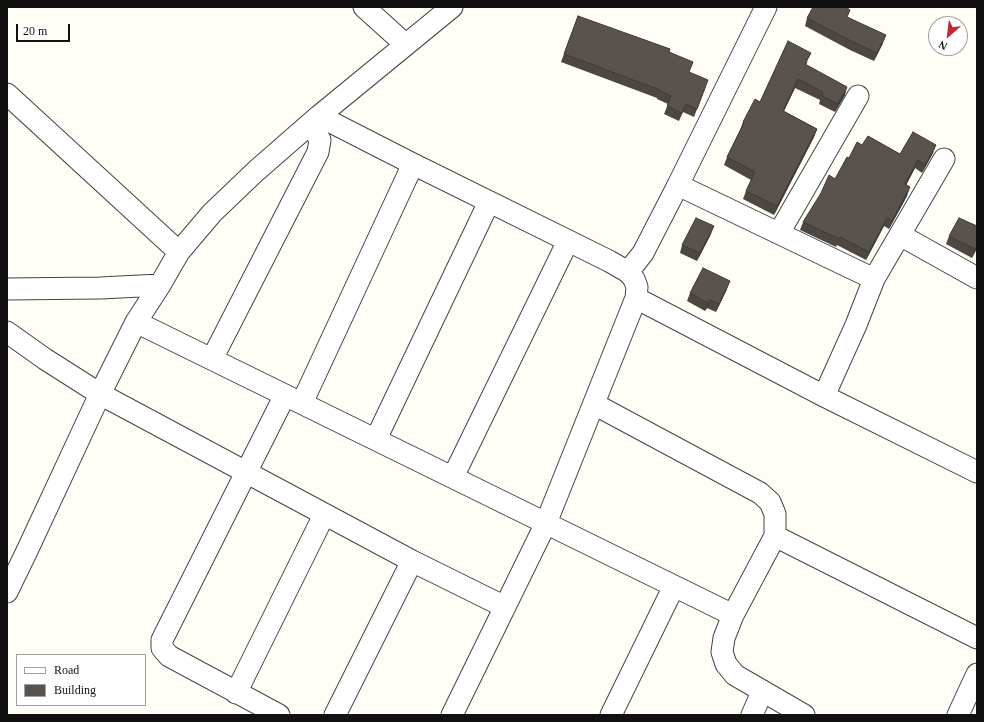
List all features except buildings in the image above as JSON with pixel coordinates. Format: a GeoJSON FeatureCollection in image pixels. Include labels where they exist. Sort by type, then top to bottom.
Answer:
{"type":"FeatureCollection","features":[{"type":"Feature","properties":{"kind":"street"},"geometry":{"type":"LineString","coordinates":[[364,7],[406,45]]}},
{"type":"Feature","properties":{"kind":"street"},"geometry":{"type":"LineString","coordinates":[[7,592],[30,546],[100,394],[136,322],[160,285],[178,252],[212,214],[256,171],[315,120],[452,7]]}},
{"type":"Feature","properties":{"kind":"street"},"geometry":{"type":"LineString","coordinates":[[628,272],[643,254],[766,7]]}},
{"type":"Feature","properties":{"kind":"street"},"geometry":{"type":"LineString","coordinates":[[7,94],[178,252]]}},
{"type":"Feature","properties":{"kind":"street"},"geometry":{"type":"LineString","coordinates":[[778,233],[858,96]]}},
{"type":"Feature","properties":{"kind":"street"},"geometry":{"type":"LineString","coordinates":[[315,120],[413,164],[609,261],[628,272],[634,279],[637,287],[636,298],[546,523],[452,715]]}},
{"type":"Feature","properties":{"kind":"street"},"geometry":{"type":"LineString","coordinates":[[212,359],[318,152],[320,140],[315,120]]}},
{"type":"Feature","properties":{"kind":"street"},"geometry":{"type":"LineString","coordinates":[[824,396],[856,325],[874,279],[944,159]]}},
{"type":"Feature","properties":{"kind":"street"},"geometry":{"type":"LineString","coordinates":[[279,715],[168,656],[162,648],[162,640],[246,473],[294,399],[413,164]]}},
{"type":"Feature","properties":{"kind":"street"},"geometry":{"type":"LineString","coordinates":[[678,185],[874,279]]}},
{"type":"Feature","properties":{"kind":"street"},"geometry":{"type":"LineString","coordinates":[[376,439],[489,202]]}},
{"type":"Feature","properties":{"kind":"street"},"geometry":{"type":"LineString","coordinates":[[900,235],[977,278]]}},
{"type":"Feature","properties":{"kind":"street"},"geometry":{"type":"LineString","coordinates":[[453,477],[568,241]]}},
{"type":"Feature","properties":{"kind":"street"},"geometry":{"type":"LineString","coordinates":[[7,289],[100,288],[160,285]]}},
{"type":"Feature","properties":{"kind":"street"},"geometry":{"type":"LineString","coordinates":[[636,298],[824,396],[977,472]]}},
{"type":"Feature","properties":{"kind":"street"},"geometry":{"type":"LineString","coordinates":[[136,322],[733,615]]}},
{"type":"Feature","properties":{"kind":"street"},"geometry":{"type":"LineString","coordinates":[[7,332],[45,359],[100,394],[324,515],[505,607]]}},
{"type":"Feature","properties":{"kind":"street"},"geometry":{"type":"LineString","coordinates":[[594,404],[760,493],[770,502],[774,514],[775,536],[733,615],[724,638],[722,652],[726,664],[735,676],[804,715]]}},
{"type":"Feature","properties":{"kind":"street"},"geometry":{"type":"LineString","coordinates":[[236,693],[324,515]]}},
{"type":"Feature","properties":{"kind":"street"},"geometry":{"type":"LineString","coordinates":[[775,536],[977,638]]}},
{"type":"Feature","properties":{"kind":"street"},"geometry":{"type":"LineString","coordinates":[[335,715],[412,561]]}},
{"type":"Feature","properties":{"kind":"street"},"geometry":{"type":"LineString","coordinates":[[611,715],[674,586]]}},
{"type":"Feature","properties":{"kind":"street"},"geometry":{"type":"LineString","coordinates":[[958,715],[977,674]]}},
{"type":"Feature","properties":{"kind":"street"},"geometry":{"type":"LineString","coordinates":[[752,715],[762,692]]}}]}
